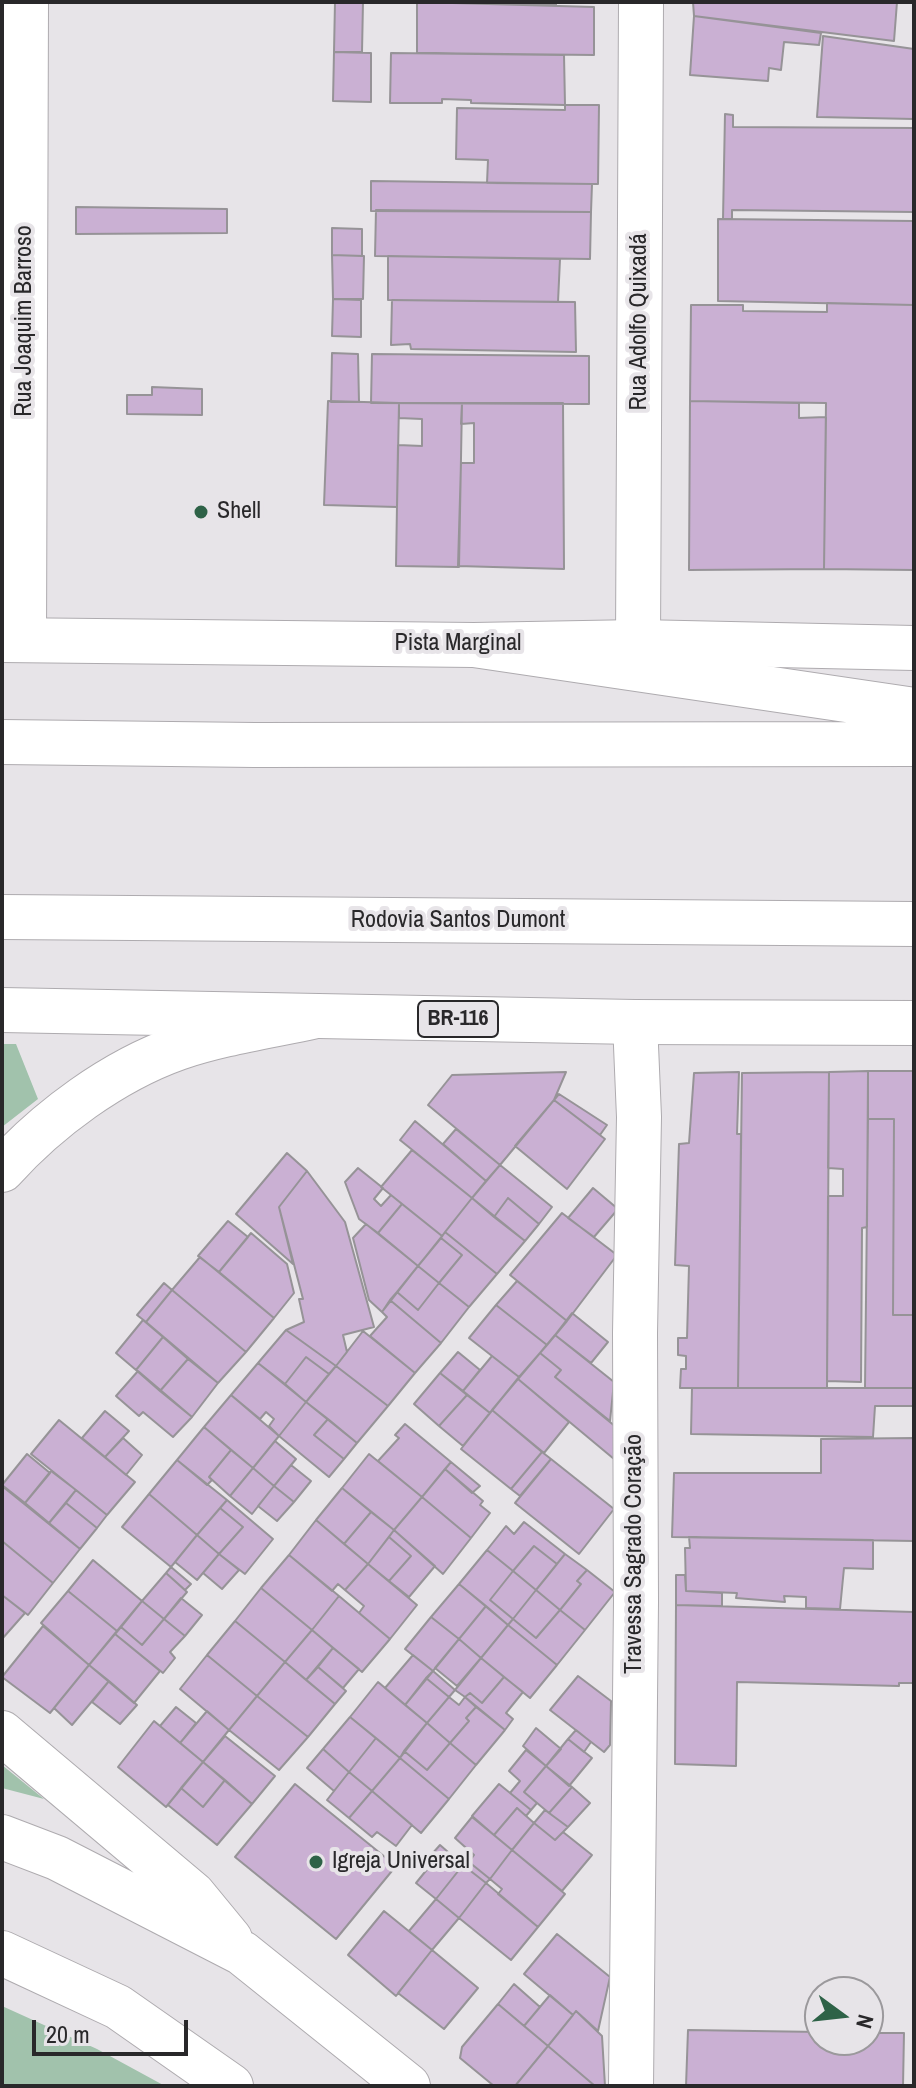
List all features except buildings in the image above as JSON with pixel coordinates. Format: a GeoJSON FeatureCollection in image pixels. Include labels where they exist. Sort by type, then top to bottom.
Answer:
{"type":"FeatureCollection","features":[{"type":"Feature","properties":{"kind":"main road","name":"Rua Adolfo Quixadá"},"geometry":{"type":"LineString","coordinates":[[638,642],[641,2]]}},
{"type":"Feature","properties":{"kind":"main road","name":"Rua Joaquim Barroso"},"geometry":{"type":"LineString","coordinates":[[13,640],[18,14]]}},
{"type":"Feature","properties":{"kind":"main road","name":"Pista Marginal"},"geometry":{"type":"LineString","coordinates":[[13,640],[474,645],[638,642],[914,648]]}},
{"type":"Feature","properties":{"kind":"main road"},"geometry":{"type":"LineString","coordinates":[[474,645],[914,710]]}},
{"type":"Feature","properties":{"kind":"main road"},"geometry":{"type":"LineString","coordinates":[[2,742],[255,745],[914,744]]}},
{"type":"Feature","properties":{"kind":"main road","name":"Rodovia Santos Dumont"},"geometry":{"type":"LineString","coordinates":[[2,917],[914,924]]}},
{"type":"Feature","properties":{"kind":"main road","name":"BR-116"},"geometry":{"type":"LineString","coordinates":[[2,1010],[635,1022],[914,1023]]}},
{"type":"Feature","properties":{"kind":"main road"},"geometry":{"type":"LineString","coordinates":[[2,1170],[60,1117],[122,1072],[179,1048],[316,1016]]}},
{"type":"Feature","properties":{"kind":"main road","name":"Travessa Sagrado Coração"},"geometry":{"type":"LineString","coordinates":[[631,2086],[639,1117],[635,1022]]}},
{"type":"Feature","properties":{"kind":"main road"},"geometry":{"type":"LineString","coordinates":[[2,1733],[193,1894],[242,1953]]}},
{"type":"Feature","properties":{"kind":"main road"},"geometry":{"type":"LineString","coordinates":[[2,1837],[57,1858],[242,1953],[408,2086]]}},
{"type":"Feature","properties":{"kind":"main road"},"geometry":{"type":"LineString","coordinates":[[2,1953],[118,2007],[231,2086]]}},
{"type":"Feature","properties":{"kind":"green space"},"geometry":{"type":"Polygon","coordinates":[[[2,1044],[16,1044],[38,1099],[2,1127],[2,1044]]]}},
{"type":"Feature","properties":{"kind":"green space"},"geometry":{"type":"Polygon","coordinates":[[[2,1765],[44,1799],[2,1788],[2,1765]]]}},
{"type":"Feature","properties":{"kind":"green space"},"geometry":{"type":"Polygon","coordinates":[[[2,2006],[97,2049],[165,2086],[2,2086],[2,2006]]]}},
{"type":"Feature","properties":{"kind":"place","name":"Shell"},"geometry":{"type":"Point","coordinates":[201,512]}},
{"type":"Feature","properties":{"kind":"place","name":"Igreja Universal"},"geometry":{"type":"Point","coordinates":[316,1862]}}]}
